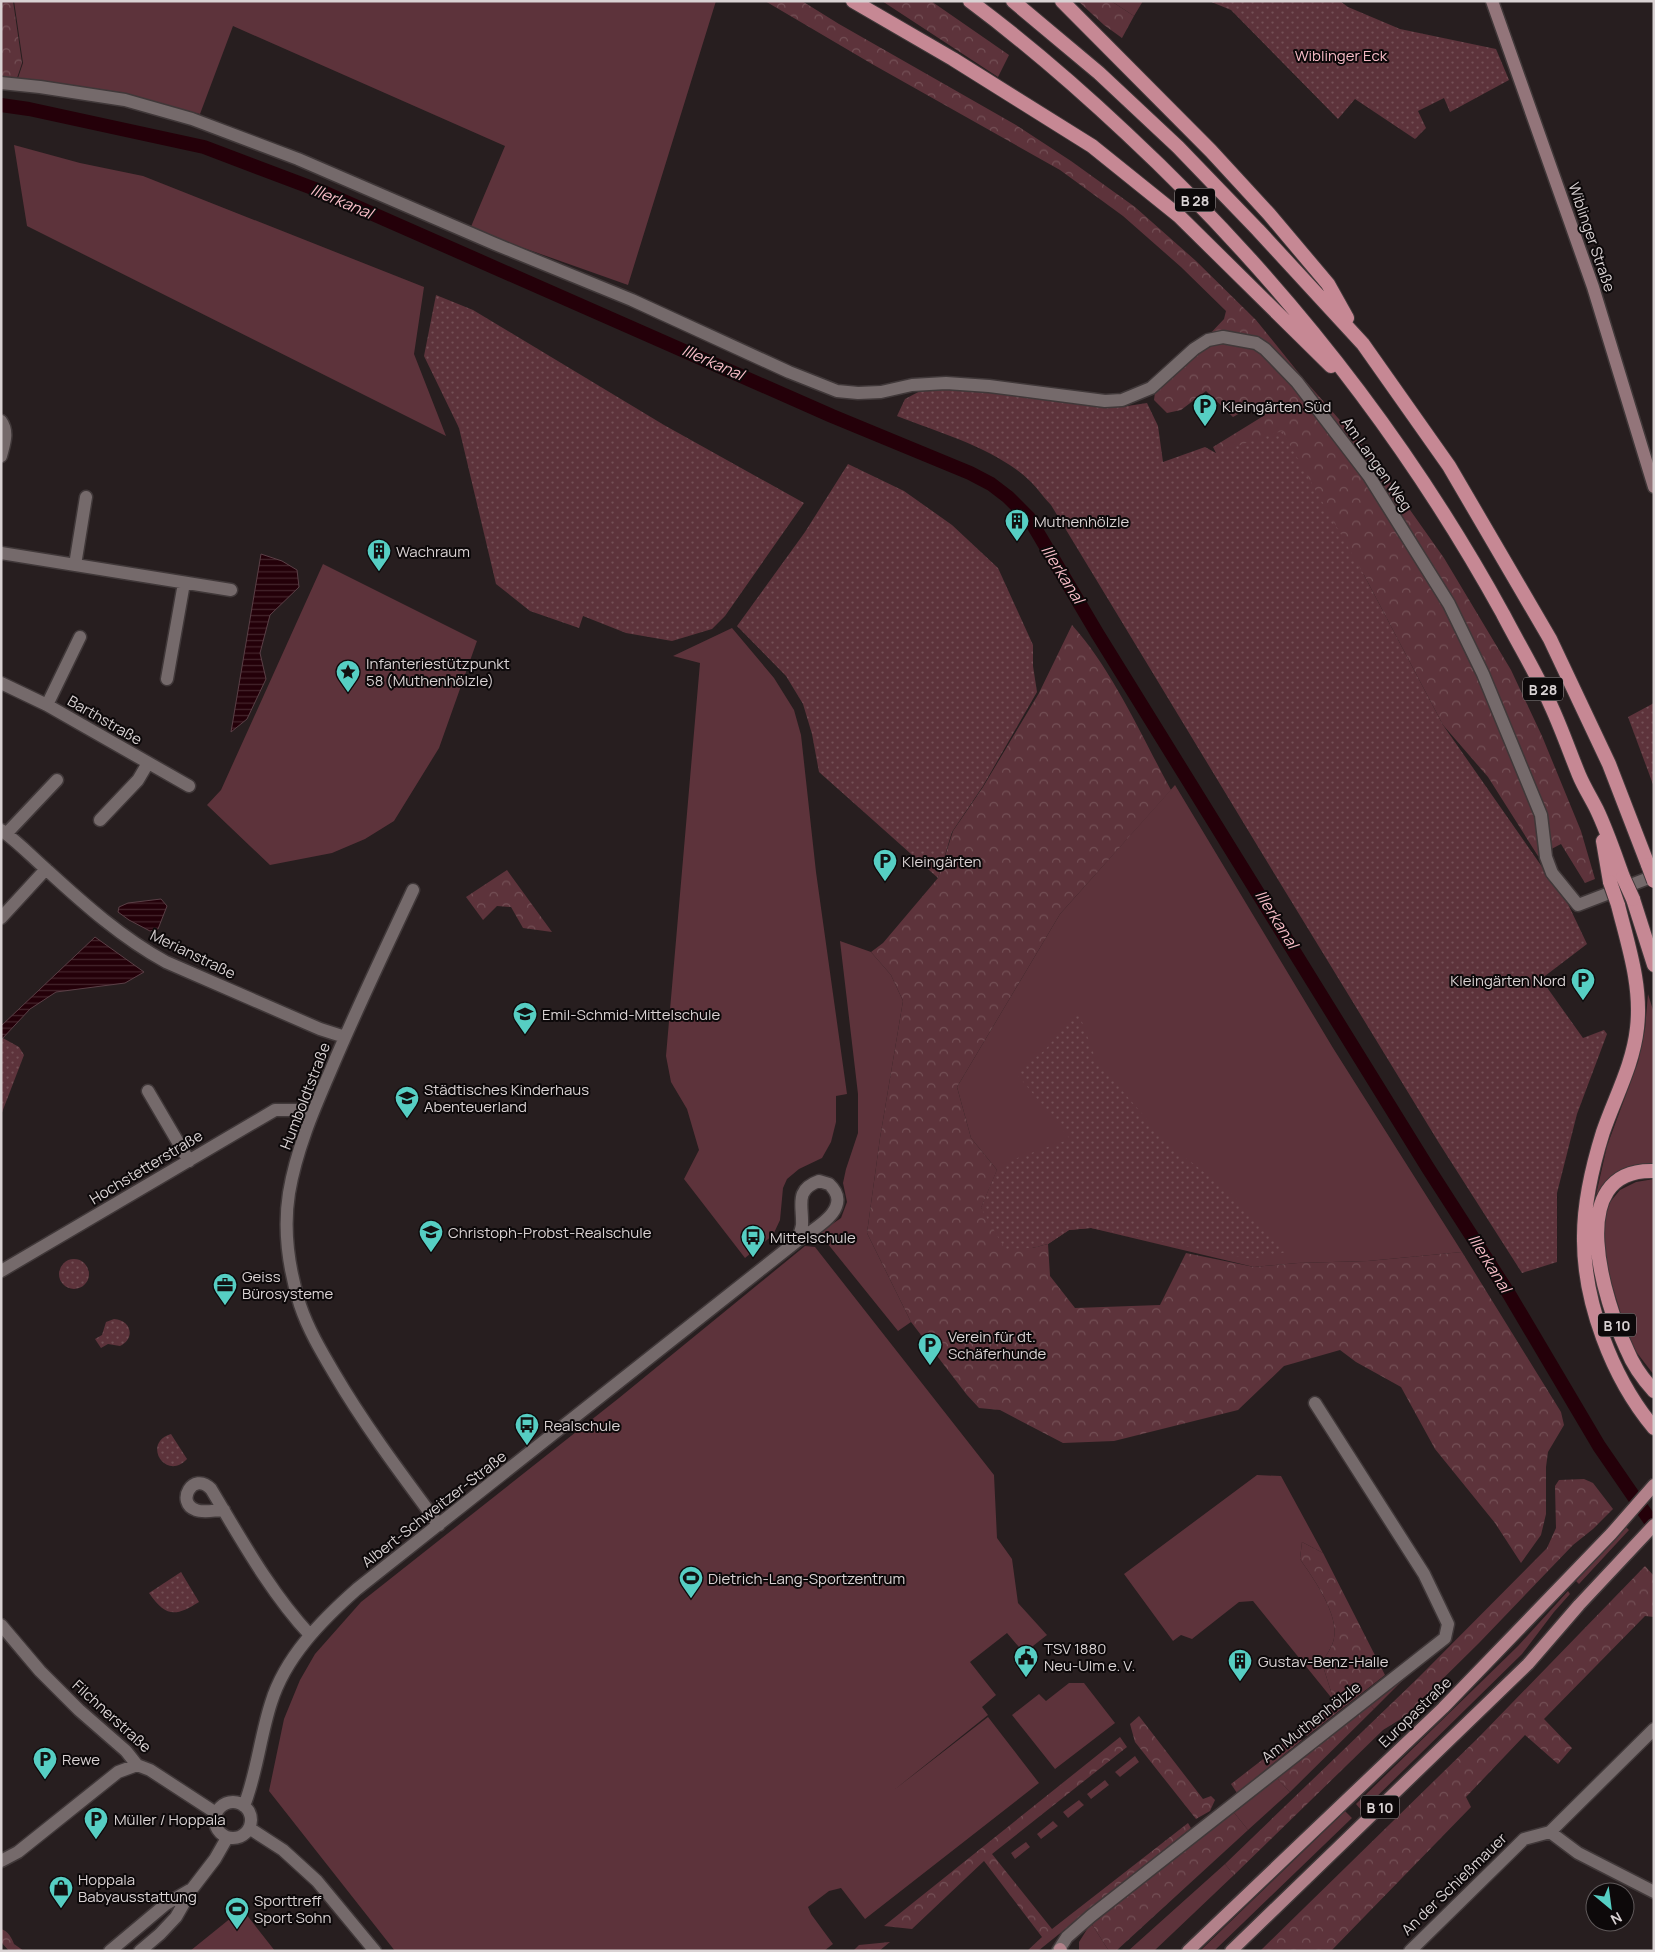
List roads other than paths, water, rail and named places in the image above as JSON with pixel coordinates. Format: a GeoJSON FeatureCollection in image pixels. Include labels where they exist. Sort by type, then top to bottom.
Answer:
{"type":"FeatureCollection","features":[{"type":"Feature","properties":{"kind":"highway"},"geometry":{"type":"LineString","coordinates":[[853,1],[1072,133],[1124,171],[1179,216],[1278,315],[1363,396]]}},
{"type":"Feature","properties":{"kind":"highway","name":"B 28"},"geometry":{"type":"LineString","coordinates":[[970,1],[1083,93],[1204,208],[1278,290],[1363,396],[1429,491],[1480,572],[1552,708],[1633,899],[1654,965]]}},
{"type":"Feature","properties":{"kind":"highway","name":"B 28"},"geometry":{"type":"LineString","coordinates":[[1012,1],[1100,73],[1178,147],[1363,344],[1449,466],[1550,639],[1609,764],[1654,882]]}},
{"type":"Feature","properties":{"kind":"highway"},"geometry":{"type":"LineString","coordinates":[[1062,1],[1212,151],[1269,214],[1328,284],[1363,344]]}},
{"type":"Feature","properties":{"kind":"highway","name":"B 10"},"geometry":{"type":"LineString","coordinates":[[1597,811],[1610,882],[1618,905],[1636,976],[1638,1002],[1637,1028],[1627,1073],[1604,1131],[1593,1168],[1584,1234],[1586,1275],[1603,1336],[1632,1398],[1654,1428]]}},
{"type":"Feature","properties":{"kind":"highway","name":"B 10"},"geometry":{"type":"LineString","coordinates":[[1654,1170],[1632,1173],[1611,1187],[1602,1203],[1596,1233],[1597,1252],[1603,1280],[1618,1328],[1627,1351],[1654,1391]]}},
{"type":"Feature","properties":{"kind":"main road","name":"Wiblinger Straße"},"geometry":{"type":"LineString","coordinates":[[1492,1],[1593,287],[1654,487]]}},
{"type":"Feature","properties":{"kind":"main road","name":"Europastraße"},"geometry":{"type":"LineString","coordinates":[[1188,1951],[1443,1708],[1611,1534],[1654,1485]]}},
{"type":"Feature","properties":{"kind":"main road","name":"B 10"},"geometry":{"type":"LineString","coordinates":[[1231,1951],[1528,1664],[1654,1525]]}},
{"type":"Feature","properties":{"kind":"street","name":"Am Langen Weg"},"geometry":{"type":"LineString","coordinates":[[1,83],[50,88],[125,100],[192,119],[298,158],[495,244],[632,300],[789,372],[837,391],[858,393],[881,392],[912,386],[946,383],[989,386],[1105,401],[1122,400],[1151,388],[1194,349],[1208,340],[1222,337],[1256,343],[1297,382],[1369,476],[1450,604],[1483,674],[1540,815],[1546,857],[1552,873],[1578,905],[1651,871]]}},
{"type":"Feature","properties":{"kind":"street"},"geometry":{"type":"LineString","coordinates":[[1,420],[6,429],[6,435],[1,456]]}},
{"type":"Feature","properties":{"kind":"street"},"geometry":{"type":"LineString","coordinates":[[75,565],[86,497]]}},
{"type":"Feature","properties":{"kind":"street"},"geometry":{"type":"LineString","coordinates":[[1,553],[231,590]]}},
{"type":"Feature","properties":{"kind":"street"},"geometry":{"type":"LineString","coordinates":[[167,679],[184,583]]}},
{"type":"Feature","properties":{"kind":"street","name":"Barthstraße"},"geometry":{"type":"LineString","coordinates":[[47,705],[80,637]]}},
{"type":"Feature","properties":{"kind":"street","name":"Barthstraße"},"geometry":{"type":"LineString","coordinates":[[1,683],[47,705],[189,786]]}},
{"type":"Feature","properties":{"kind":"street","name":"Barthstraße"},"geometry":{"type":"LineString","coordinates":[[100,820],[138,780],[148,762]]}},
{"type":"Feature","properties":{"kind":"street","name":"Merianstraße"},"geometry":{"type":"LineString","coordinates":[[57,780],[4,832],[28,851],[90,908],[144,950],[166,962],[320,1029],[345,1037]]}},
{"type":"Feature","properties":{"kind":"street"},"geometry":{"type":"LineString","coordinates":[[1,918],[46,869]]}},
{"type":"Feature","properties":{"kind":"street","name":"Humboldtstraße"},"geometry":{"type":"LineString","coordinates":[[413,890],[345,1037],[312,1115],[292,1180],[288,1208],[289,1254],[300,1305],[311,1332],[342,1386],[384,1450],[439,1525]]}},
{"type":"Feature","properties":{"kind":"street"},"geometry":{"type":"LineString","coordinates":[[148,1091],[189,1161]]}},
{"type":"Feature","properties":{"kind":"street","name":"Hochstetterstraße"},"geometry":{"type":"LineString","coordinates":[[1,1271],[275,1110],[296,1110],[312,1115]]}},
{"type":"Feature","properties":{"kind":"street","name":"Albert-Schweitzer-Straße"},"geometry":{"type":"LineString","coordinates":[[249,1828],[251,1817],[244,1806],[271,1702],[290,1662],[310,1635],[330,1613],[357,1589],[826,1220],[834,1211],[837,1203],[832,1187],[824,1182],[819,1181],[809,1186],[801,1196],[802,1224],[797,1241]]}},
{"type":"Feature","properties":{"kind":"street","name":"Am Muthenhölzle"},"geometry":{"type":"LineString","coordinates":[[1060,1950],[1067,1937],[1091,1916],[1445,1638],[1448,1624],[1424,1574],[1315,1403]]}},
{"type":"Feature","properties":{"kind":"street"},"geometry":{"type":"LineString","coordinates":[[224,1510],[271,1586],[294,1618],[310,1635]]}},
{"type":"Feature","properties":{"kind":"street","name":"Filchnerstraße"},"geometry":{"type":"LineString","coordinates":[[1,1625],[40,1671],[79,1710],[126,1751],[137,1765],[150,1770],[216,1813]]}},
{"type":"Feature","properties":{"kind":"street","name":"An der Schießmauer"},"geometry":{"type":"LineString","coordinates":[[1410,1951],[1524,1839],[1550,1832],[1654,1729]]}},
{"type":"Feature","properties":{"kind":"street"},"geometry":{"type":"LineString","coordinates":[[1,1861],[18,1852],[108,1778],[124,1768],[137,1765]]}},
{"type":"Feature","properties":{"kind":"street"},"geometry":{"type":"LineString","coordinates":[[244,1806],[238,1802],[229,1802],[221,1806],[216,1813],[216,1826],[220,1834],[227,1838],[238,1838],[249,1828],[283,1850],[318,1881],[376,1951]]}},
{"type":"Feature","properties":{"kind":"street"},"geometry":{"type":"LineString","coordinates":[[1550,1832],[1578,1853],[1654,1892]]}},
{"type":"Feature","properties":{"kind":"street"},"geometry":{"type":"LineString","coordinates":[[140,1951],[176,1917],[192,1889],[227,1838]]}},
{"type":"Feature","properties":{"kind":"street"},"geometry":{"type":"LineString","coordinates":[[110,1951],[166,1904],[192,1889]]}},
{"type":"Feature","properties":{"kind":"waterway","name":"Illerkanal"},"geometry":{"type":"LineString","coordinates":[[1,105],[29,109],[204,147],[323,192],[832,416],[970,473],[991,484],[1008,497],[1029,518],[1097,633],[1428,1168],[1509,1294],[1599,1446],[1654,1526]]}},
{"type":"Feature","properties":{"kind":"place","name":"Kleingärten Süd"},"geometry":{"type":"Point","coordinates":[1205,427]}},
{"type":"Feature","properties":{"kind":"place","name":"Muthenhölzle"},"geometry":{"type":"Point","coordinates":[1017,542]}},
{"type":"Feature","properties":{"kind":"place","name":"Wachraum"},"geometry":{"type":"Point","coordinates":[379,572]}},
{"type":"Feature","properties":{"kind":"place","name":"Infanteriestützpunkt 58 (Muthenhölzle)"},"geometry":{"type":"Point","coordinates":[348,693]}},
{"type":"Feature","properties":{"kind":"place","name":"Kleingärten"},"geometry":{"type":"Point","coordinates":[885,882]}},
{"type":"Feature","properties":{"kind":"place","name":"Kleingärten Nord"},"geometry":{"type":"Point","coordinates":[1583,1001]}},
{"type":"Feature","properties":{"kind":"place","name":"Emil-Schmid-Mittelschule"},"geometry":{"type":"Point","coordinates":[525,1035]}},
{"type":"Feature","properties":{"kind":"place","name":"Städtisches Kinderhaus Abenteuerland"},"geometry":{"type":"Point","coordinates":[407,1119]}},
{"type":"Feature","properties":{"kind":"place","name":"Christoph-Probst-Realschule"},"geometry":{"type":"Point","coordinates":[431,1253]}},
{"type":"Feature","properties":{"kind":"place","name":"Mittelschule"},"geometry":{"type":"Point","coordinates":[753,1258]}},
{"type":"Feature","properties":{"kind":"place","name":"Geiss Bürosysteme"},"geometry":{"type":"Point","coordinates":[225,1306]}},
{"type":"Feature","properties":{"kind":"place","name":"Verein für dt. Schäferhunde"},"geometry":{"type":"Point","coordinates":[930,1366]}},
{"type":"Feature","properties":{"kind":"place","name":"Realschule"},"geometry":{"type":"Point","coordinates":[527,1446]}},
{"type":"Feature","properties":{"kind":"place","name":"Dietrich-Lang-Sportzentrum"},"geometry":{"type":"Point","coordinates":[691,1599]}},
{"type":"Feature","properties":{"kind":"place","name":"TSV 1880 Neu-Ulm e. V."},"geometry":{"type":"Point","coordinates":[1026,1678]}},
{"type":"Feature","properties":{"kind":"place","name":"Gustav-Benz-Halle"},"geometry":{"type":"Point","coordinates":[1240,1682]}},
{"type":"Feature","properties":{"kind":"place","name":"Rewe"},"geometry":{"type":"Point","coordinates":[45,1780]}},
{"type":"Feature","properties":{"kind":"place","name":"Müller / Hoppala"},"geometry":{"type":"Point","coordinates":[96,1840]}},
{"type":"Feature","properties":{"kind":"place","name":"Hoppala Babyausstattung"},"geometry":{"type":"Point","coordinates":[61,1909]}},
{"type":"Feature","properties":{"kind":"place","name":"Sporttreff Sport Sohn"},"geometry":{"type":"Point","coordinates":[237,1930]}},
{"type":"Feature","properties":{"kind":"park label","name":"Wiblinger Eck"},"geometry":{"type":"Point","coordinates":[1341,55]}}]}
